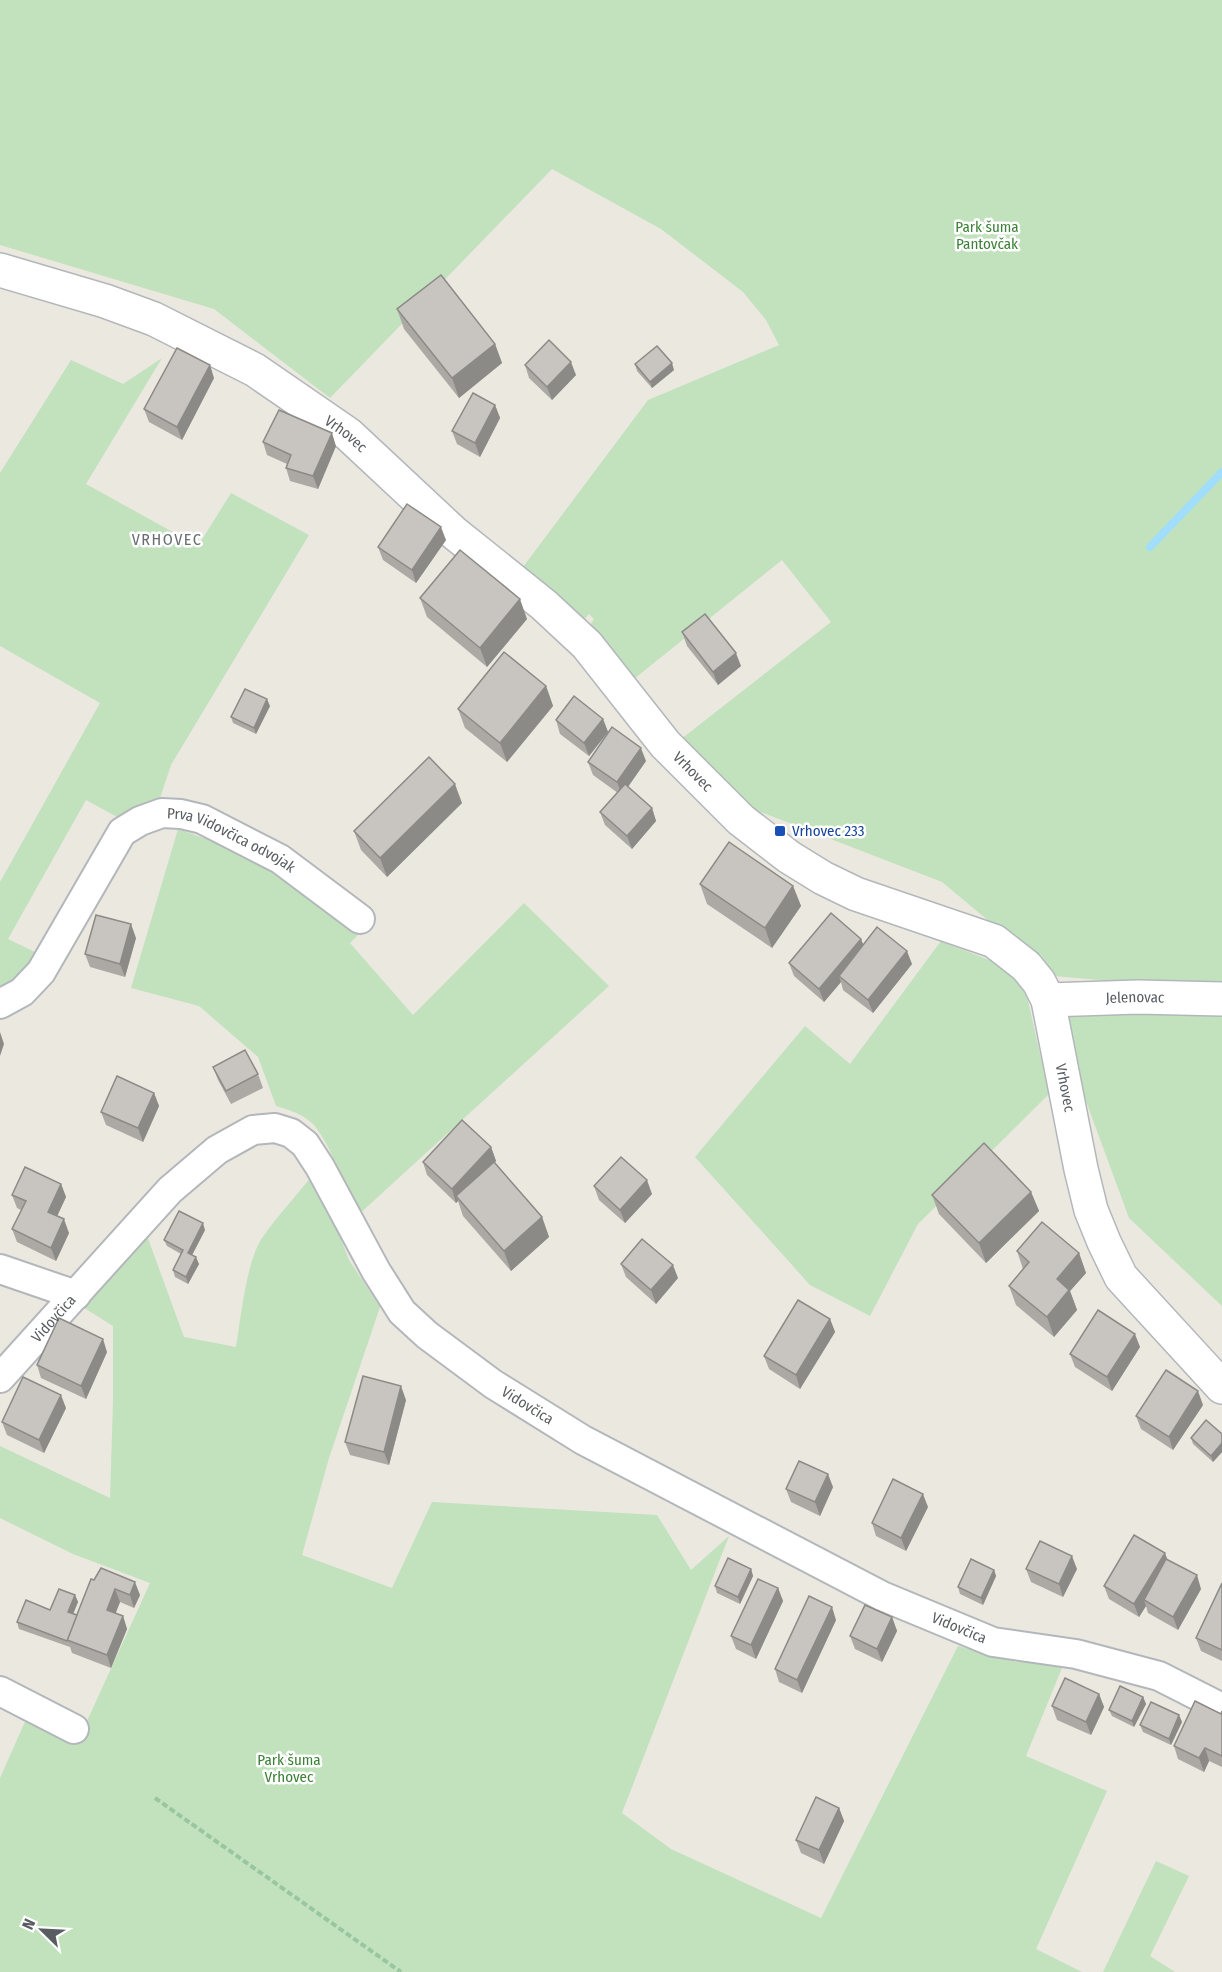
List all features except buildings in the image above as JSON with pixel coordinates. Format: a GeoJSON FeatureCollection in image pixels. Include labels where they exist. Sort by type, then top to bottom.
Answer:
{"type":"FeatureCollection","features":[{"type":"Feature","properties":{"kind":"street","name":"Vrhovec"},"geometry":{"type":"LineString","coordinates":[[0,270],[105,301],[154,319],[255,370],[348,434],[453,532],[544,605],[587,645],[665,744],[741,820],[789,857],[823,878],[856,894],[994,941],[1026,966],[1039,982],[1048,1000],[1081,1169],[1091,1210],[1104,1242],[1121,1277],[1222,1387]]}},
{"type":"Feature","properties":{"kind":"street","name":"Prva Vidovčica odvojak"},"geometry":{"type":"LineString","coordinates":[[0,1004],[22,992],[40,972],[122,832],[140,821],[162,813],[181,814],[202,819],[280,859],[360,919]]}},
{"type":"Feature","properties":{"kind":"street","name":"Jelenovac"},"geometry":{"type":"LineString","coordinates":[[1048,1000],[1138,997],[1222,999]]}},
{"type":"Feature","properties":{"kind":"street","name":"Vidovčica"},"geometry":{"type":"LineString","coordinates":[[0,1378],[170,1190],[217,1150],[253,1130],[275,1128],[291,1133],[305,1144],[320,1167],[376,1271],[402,1312],[427,1335],[493,1384],[583,1440],[893,1601],[993,1642],[1076,1654],[1159,1676],[1222,1708]]}},
{"type":"Feature","properties":{"kind":"street"},"geometry":{"type":"LineString","coordinates":[[0,1269],[75,1295]]}},
{"type":"Feature","properties":{"kind":"street"},"geometry":{"type":"LineString","coordinates":[[0,1691],[74,1729]]}},
{"type":"Feature","properties":{"kind":"path"},"geometry":{"type":"LineString","coordinates":[[155,1798],[401,1972]]}},
{"type":"Feature","properties":{"kind":"green space","name":"Park šuma Pantovčak"},"geometry":{"type":"Polygon","coordinates":[[[0,0],[1222,0],[1222,985],[1143,984],[1055,976],[942,882],[745,806],[676,743],[831,622],[782,560],[634,679],[588,628],[594,619],[589,614],[582,622],[523,567],[648,400],[779,345],[766,320],[743,292],[661,229],[552,169],[330,398],[214,309],[0,245],[0,0]]]}},
{"type":"Feature","properties":{"kind":"green space"},"geometry":{"type":"Polygon","coordinates":[[[162,358],[86,484],[198,546],[231,493],[309,535],[171,765],[158,804],[119,818],[86,800],[8,939],[41,955],[18,982],[6,988],[0,987],[0,882],[100,703],[0,646],[0,473],[71,360],[123,384],[162,358]]]}},
{"type":"Feature","properties":{"kind":"green space"},"geometry":{"type":"Polygon","coordinates":[[[178,829],[243,852],[295,883],[360,933],[350,943],[413,1015],[524,903],[609,986],[357,1216],[326,1143],[313,1124],[305,1118],[276,1106],[258,1057],[199,1006],[131,988],[178,829]]]}},
{"type":"Feature","properties":{"kind":"green space"},"geometry":{"type":"Polygon","coordinates":[[[941,941],[994,962],[1009,972],[1026,992],[1049,1094],[918,1224],[870,1316],[810,1285],[695,1157],[805,1026],[850,1064],[941,941]]]}},
{"type":"Feature","properties":{"kind":"green space"},"geometry":{"type":"Polygon","coordinates":[[[1222,1010],[1222,1306],[1129,1218],[1069,1055],[1066,1026],[1069,1015],[1222,1010]]]}},
{"type":"Feature","properties":{"kind":"green space","name":"Park šuma Vrhovec"},"geometry":{"type":"Polygon","coordinates":[[[315,1172],[349,1260],[380,1307],[329,1458],[302,1555],[392,1588],[432,1502],[657,1515],[691,1570],[729,1536],[622,1813],[671,1849],[821,1918],[958,1646],[1016,1662],[1064,1663],[1026,1756],[1107,1791],[1036,1949],[1082,1972],[0,1972],[0,1778],[28,1715],[77,1743],[150,1583],[73,1554],[0,1518],[0,1446],[110,1498],[113,1326],[78,1304],[146,1233],[184,1337],[236,1347],[245,1291],[256,1249],[268,1229],[315,1172]]]}},
{"type":"Feature","properties":{"kind":"green space"},"geometry":{"type":"Polygon","coordinates":[[[1156,1861],[1189,1876],[1150,1956],[1175,1972],[1103,1972],[1156,1861]]]}},
{"type":"Feature","properties":{"kind":"waterway"},"geometry":{"type":"LineString","coordinates":[[1150,547],[1222,472]]}},
{"type":"Feature","properties":{"kind":"place","name":"Vrhovec 233"},"geometry":{"type":"Point","coordinates":[780,831]}},
{"type":"Feature","properties":{"kind":"district","name":"VRHOVEC"},"geometry":{"type":"Point","coordinates":[167,539]}}]}
